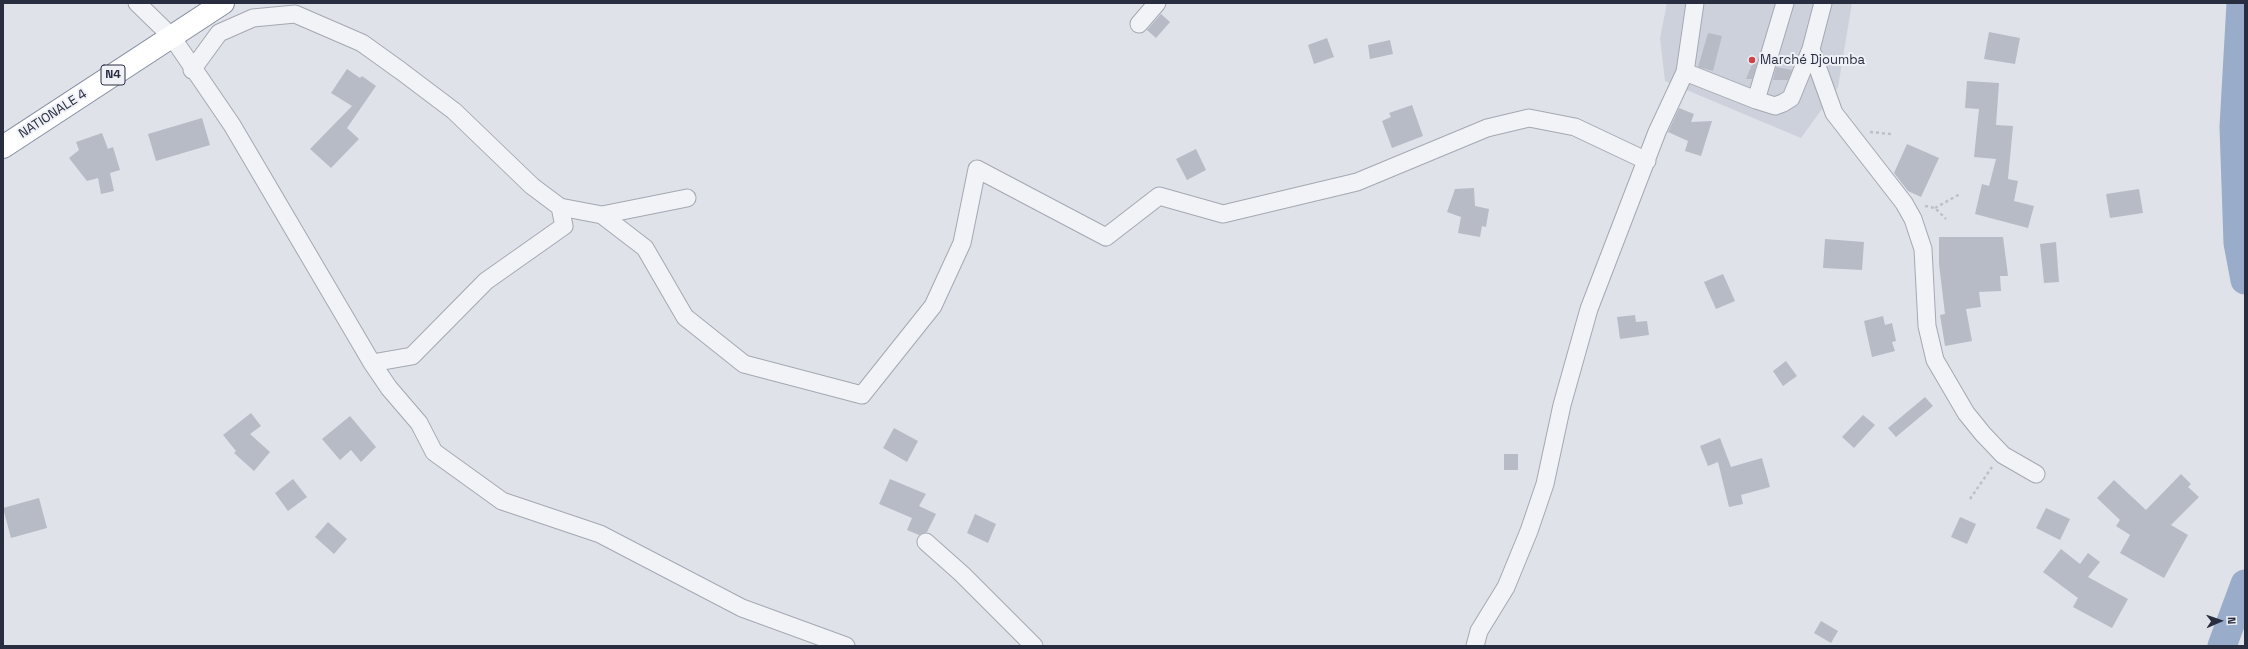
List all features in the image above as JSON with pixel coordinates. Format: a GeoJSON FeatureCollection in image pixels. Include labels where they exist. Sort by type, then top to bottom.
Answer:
{"type":"FeatureCollection","features":[{"type":"Feature","properties":{"kind":"highway","name":"NATIONALE 4"},"geometry":{"type":"LineString","coordinates":[[3,147],[223,3]]}},
{"type":"Feature","properties":{"kind":"street"},"geometry":{"type":"LineString","coordinates":[[137,3],[172,37],[192,70],[232,125],[372,363],[389,388],[419,423],[434,452],[502,501],[600,534],[676,576],[742,608],[846,646]]}},
{"type":"Feature","properties":{"kind":"street"},"geometry":{"type":"LineString","coordinates":[[1139,24],[1157,3]]}},
{"type":"Feature","properties":{"kind":"street"},"geometry":{"type":"LineString","coordinates":[[1475,646],[1479,631],[1506,587],[1529,531],[1544,484],[1562,405],[1589,309],[1670,101],[1685,72],[1695,3]]}},
{"type":"Feature","properties":{"kind":"street"},"geometry":{"type":"LineString","coordinates":[[1756,100],[1785,3]]}},
{"type":"Feature","properties":{"kind":"street"},"geometry":{"type":"LineString","coordinates":[[1685,72],[1775,106],[1791,98],[1811,49],[1824,3]]}},
{"type":"Feature","properties":{"kind":"street"},"geometry":{"type":"LineString","coordinates":[[192,70],[219,33],[252,18],[295,14],[362,43],[395,66],[454,111],[532,186],[560,207],[602,215],[686,198]]}},
{"type":"Feature","properties":{"kind":"street"},"geometry":{"type":"LineString","coordinates":[[1811,49],[1834,113],[1904,203],[1913,220],[1923,249],[1927,326],[1935,360],[1966,413],[2003,455],[2036,474]]}},
{"type":"Feature","properties":{"kind":"street"},"geometry":{"type":"LineString","coordinates":[[602,215],[645,248],[685,318],[744,364],[862,395],[933,306],[962,243],[977,169],[1106,237],[1159,196],[1223,214],[1357,182],[1487,128],[1529,118],[1575,127],[1647,161]]}},
{"type":"Feature","properties":{"kind":"street"},"geometry":{"type":"LineString","coordinates":[[372,363],[412,356],[486,281],[564,226],[560,207]]}},
{"type":"Feature","properties":{"kind":"street"},"geometry":{"type":"LineString","coordinates":[[926,542],[962,574],[1034,646]]}},
{"type":"Feature","properties":{"kind":"path"},"geometry":{"type":"LineString","coordinates":[[1935,208],[1960,194]]}},
{"type":"Feature","properties":{"kind":"path"},"geometry":{"type":"LineString","coordinates":[[1970,499],[1983,478],[2003,455]]}},
{"type":"Feature","properties":{"kind":"shaded area","name":"Marché Djoumba"},"geometry":{"type":"Polygon","coordinates":[[[1667,3],[1852,3],[1838,87],[1801,138],[1665,81],[1660,38],[1667,3]]]}},
{"type":"Feature","properties":{"kind":"building"},"geometry":{"type":"Polygon","coordinates":[[[1161,14],[1170,22],[1156,38],[1147,30],[1161,14]]]}},
{"type":"Feature","properties":{"kind":"building"},"geometry":{"type":"Polygon","coordinates":[[[1989,32],[2020,38],[2015,64],[1984,59],[1989,32]]]}},
{"type":"Feature","properties":{"kind":"building"},"geometry":{"type":"Polygon","coordinates":[[[1708,33],[1722,36],[1713,71],[1698,67],[1708,33]]]}},
{"type":"Feature","properties":{"kind":"building"},"geometry":{"type":"Polygon","coordinates":[[[1327,38],[1334,57],[1314,64],[1308,45],[1327,38]]]}},
{"type":"Feature","properties":{"kind":"building"},"geometry":{"type":"Polygon","coordinates":[[[1390,40],[1393,54],[1370,59],[1368,45],[1390,40]]]}},
{"type":"Feature","properties":{"kind":"building"},"geometry":{"type":"Polygon","coordinates":[[[1753,62],[1757,63],[1752,79],[1746,79],[1753,62]]]}},
{"type":"Feature","properties":{"kind":"building"},"geometry":{"type":"Polygon","coordinates":[[[1776,67],[1792,70],[1788,80],[1773,80],[1776,67]]]}},
{"type":"Feature","properties":{"kind":"building"},"geometry":{"type":"Polygon","coordinates":[[[347,69],[360,78],[362,76],[376,86],[347,128],[359,139],[331,168],[310,149],[352,106],[331,93],[347,69]]]}},
{"type":"Feature","properties":{"kind":"building"},"geometry":{"type":"Polygon","coordinates":[[[1967,81],[1999,83],[1996,125],[2013,126],[2008,179],[2018,181],[2014,201],[2034,206],[2028,228],[1975,214],[1982,184],[1989,186],[1996,159],[1974,157],[1979,109],[1965,108],[1967,81]]]}},
{"type":"Feature","properties":{"kind":"building"},"geometry":{"type":"Polygon","coordinates":[[[1412,105],[1423,136],[1392,148],[1382,121],[1391,117],[1389,113],[1412,105]]]}},
{"type":"Feature","properties":{"kind":"building"},"geometry":{"type":"Polygon","coordinates":[[[1679,108],[1694,114],[1691,122],[1712,121],[1701,156],[1685,151],[1688,141],[1668,132],[1679,108]]]}},
{"type":"Feature","properties":{"kind":"building"},"geometry":{"type":"Polygon","coordinates":[[[202,118],[210,145],[156,161],[148,134],[202,118]]]}},
{"type":"Feature","properties":{"kind":"building"},"geometry":{"type":"Polygon","coordinates":[[[102,133],[108,149],[113,147],[120,170],[110,173],[114,191],[101,194],[98,178],[87,181],[69,158],[79,150],[76,142],[102,133]]]}},
{"type":"Feature","properties":{"kind":"building"},"geometry":{"type":"Polygon","coordinates":[[[1907,144],[1939,158],[1921,197],[1908,191],[1894,173],[1907,144]]]}},
{"type":"Feature","properties":{"kind":"building"},"geometry":{"type":"Polygon","coordinates":[[[1196,149],[1206,170],[1187,180],[1176,159],[1196,149]]]}},
{"type":"Feature","properties":{"kind":"building"},"geometry":{"type":"Polygon","coordinates":[[[1474,188],[1475,206],[1489,209],[1486,227],[1482,226],[1480,237],[1458,233],[1461,217],[1447,212],[1455,189],[1474,188]]]}},
{"type":"Feature","properties":{"kind":"building"},"geometry":{"type":"Polygon","coordinates":[[[2139,189],[2143,213],[2110,218],[2106,194],[2139,189]]]}},
{"type":"Feature","properties":{"kind":"building"},"geometry":{"type":"Polygon","coordinates":[[[1939,237],[2003,237],[2008,276],[2000,276],[2001,291],[1979,292],[1981,307],[1966,309],[1972,341],[1945,346],[1940,315],[1945,314],[1939,264],[1939,237]]]}},
{"type":"Feature","properties":{"kind":"building"},"geometry":{"type":"Polygon","coordinates":[[[1825,239],[1864,242],[1862,270],[1823,268],[1825,239]]]}},
{"type":"Feature","properties":{"kind":"building"},"geometry":{"type":"Polygon","coordinates":[[[2056,242],[2059,282],[2044,283],[2040,244],[2056,242]]]}},
{"type":"Feature","properties":{"kind":"building"},"geometry":{"type":"Polygon","coordinates":[[[1723,274],[1735,301],[1716,309],[1704,282],[1723,274]]]}},
{"type":"Feature","properties":{"kind":"building"},"geometry":{"type":"Polygon","coordinates":[[[1635,315],[1636,322],[1647,321],[1649,335],[1620,339],[1617,317],[1635,315]]]}},
{"type":"Feature","properties":{"kind":"building"},"geometry":{"type":"Polygon","coordinates":[[[1883,316],[1885,325],[1892,323],[1896,341],[1892,342],[1895,351],[1872,357],[1864,321],[1883,316]]]}},
{"type":"Feature","properties":{"kind":"building"},"geometry":{"type":"Polygon","coordinates":[[[1786,361],[1797,376],[1783,386],[1773,371],[1786,361]]]}},
{"type":"Feature","properties":{"kind":"building"},"geometry":{"type":"Polygon","coordinates":[[[1925,397],[1933,406],[1896,437],[1888,428],[1925,397]]]}},
{"type":"Feature","properties":{"kind":"building"},"geometry":{"type":"Polygon","coordinates":[[[251,413],[261,426],[250,434],[270,452],[254,471],[234,453],[236,451],[223,435],[251,413]]]}},
{"type":"Feature","properties":{"kind":"building"},"geometry":{"type":"Polygon","coordinates":[[[1863,415],[1875,425],[1854,448],[1842,437],[1863,415]]]}},
{"type":"Feature","properties":{"kind":"building"},"geometry":{"type":"Polygon","coordinates":[[[350,416],[376,447],[361,462],[351,450],[340,460],[322,439],[350,416]]]}},
{"type":"Feature","properties":{"kind":"building"},"geometry":{"type":"Polygon","coordinates":[[[894,428],[918,441],[907,462],[883,448],[894,428]]]}},
{"type":"Feature","properties":{"kind":"building"},"geometry":{"type":"Polygon","coordinates":[[[1720,438],[1731,467],[1762,458],[1770,487],[1741,495],[1743,504],[1729,507],[1718,462],[1708,466],[1700,446],[1720,438]]]}},
{"type":"Feature","properties":{"kind":"building"},"geometry":{"type":"Polygon","coordinates":[[[1504,454],[1518,454],[1518,470],[1504,470],[1504,454]]]}},
{"type":"Feature","properties":{"kind":"building"},"geometry":{"type":"Polygon","coordinates":[[[2181,474],[2191,484],[2188,487],[2199,497],[2171,525],[2188,535],[2164,578],[2120,553],[2130,535],[2116,526],[2120,520],[2097,498],[2114,480],[2146,510],[2181,474]]]}},
{"type":"Feature","properties":{"kind":"building"},"geometry":{"type":"Polygon","coordinates":[[[293,479],[307,497],[288,511],[275,493],[293,479]]]}},
{"type":"Feature","properties":{"kind":"building"},"geometry":{"type":"Polygon","coordinates":[[[890,479],[926,494],[919,506],[936,514],[927,532],[919,535],[907,530],[912,518],[879,504],[890,479]]]}},
{"type":"Feature","properties":{"kind":"building"},"geometry":{"type":"Polygon","coordinates":[[[39,498],[47,528],[11,538],[3,508],[39,498]]]}},
{"type":"Feature","properties":{"kind":"building"},"geometry":{"type":"Polygon","coordinates":[[[2046,508],[2070,519],[2060,540],[2036,528],[2046,508]]]}},
{"type":"Feature","properties":{"kind":"building"},"geometry":{"type":"Polygon","coordinates":[[[975,514],[996,524],[988,543],[967,533],[975,514]]]}},
{"type":"Feature","properties":{"kind":"building"},"geometry":{"type":"Polygon","coordinates":[[[1960,517],[1976,524],[1967,544],[1951,537],[1960,517]]]}},
{"type":"Feature","properties":{"kind":"building"},"geometry":{"type":"Polygon","coordinates":[[[328,522],[347,539],[334,554],[315,537],[328,522]]]}},
{"type":"Feature","properties":{"kind":"building"},"geometry":{"type":"Polygon","coordinates":[[[2061,549],[2080,564],[2088,553],[2100,562],[2088,577],[2128,599],[2112,628],[2073,607],[2078,598],[2043,572],[2061,549]]]}},
{"type":"Feature","properties":{"kind":"building"},"geometry":{"type":"Polygon","coordinates":[[[1821,621],[1838,631],[1831,643],[1814,633],[1821,621]]]}},
{"type":"Feature","properties":{"kind":"waterway"},"geometry":{"type":"LineString","coordinates":[[2241,3],[2234,127],[2238,243],[2245,280]]}},
{"type":"Feature","properties":{"kind":"waterway"},"geometry":{"type":"LineString","coordinates":[[2222,646],[2245,584]]}},
{"type":"Feature","properties":{"kind":"place","name":"Marché Djoumba"},"geometry":{"type":"Point","coordinates":[1752,60]}}]}
